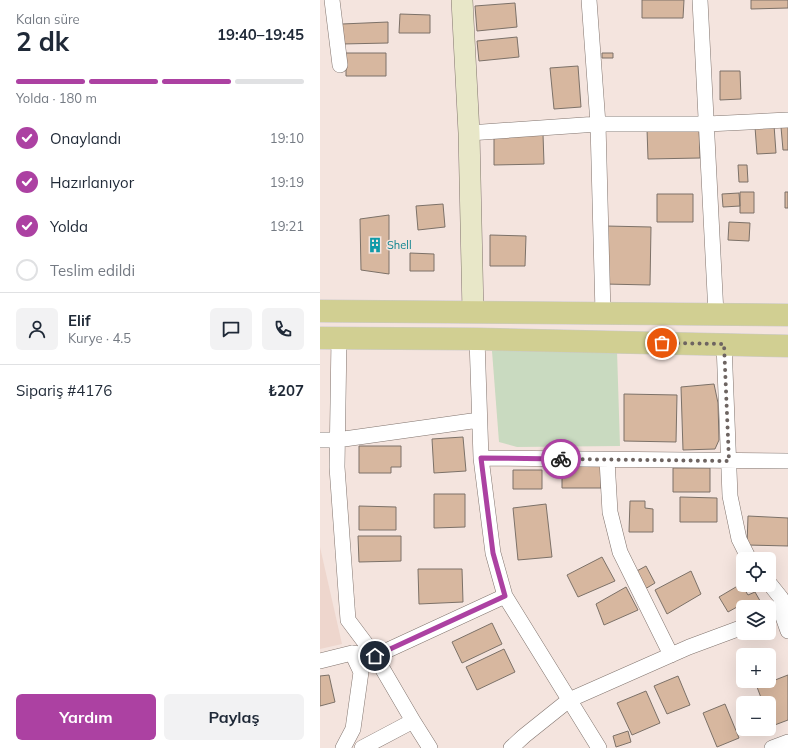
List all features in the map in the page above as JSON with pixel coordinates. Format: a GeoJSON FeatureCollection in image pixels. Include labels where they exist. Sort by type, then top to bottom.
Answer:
{"type":"FeatureCollection","features":[{"type":"Feature","properties":{"kind":"main road"},"geometry":{"type":"LineString","coordinates":[[320,311],[788,315]]}},
{"type":"Feature","properties":{"kind":"main road"},"geometry":{"type":"LineString","coordinates":[[329,338],[477,339],[788,346]]}},
{"type":"Feature","properties":{"kind":"street"},"geometry":{"type":"LineString","coordinates":[[332,0],[340,65]]}},
{"type":"Feature","properties":{"kind":"street"},"geometry":{"type":"LineString","coordinates":[[462,0],[469,133],[473,312]]}},
{"type":"Feature","properties":{"kind":"street"},"geometry":{"type":"LineString","coordinates":[[589,0],[598,124],[604,313]]}},
{"type":"Feature","properties":{"kind":"street"},"geometry":{"type":"LineString","coordinates":[[700,0],[716,314]]}},
{"type":"Feature","properties":{"kind":"street"},"geometry":{"type":"LineString","coordinates":[[469,133],[598,124],[706,124],[788,120]]}},
{"type":"Feature","properties":{"kind":"street"},"geometry":{"type":"LineString","coordinates":[[329,338],[348,620],[375,656],[430,748]]}},
{"type":"Feature","properties":{"kind":"street"},"geometry":{"type":"LineString","coordinates":[[477,339],[481,458],[493,553],[505,596],[599,748]]}},
{"type":"Feature","properties":{"kind":"street"},"geometry":{"type":"LineString","coordinates":[[724,344],[730,496],[739,539],[746,552]]}},
{"type":"Feature","properties":{"kind":"street"},"geometry":{"type":"LineString","coordinates":[[320,440],[337,440],[480,420]]}},
{"type":"Feature","properties":{"kind":"street"},"geometry":{"type":"LineString","coordinates":[[481,458],[788,461]]}},
{"type":"Feature","properties":{"kind":"street"},"geometry":{"type":"LineString","coordinates":[[607,460],[610,512],[620,552],[671,655]]}},
{"type":"Feature","properties":{"kind":"street"},"geometry":{"type":"LineString","coordinates":[[776,592],[781,598],[780,614],[788,632]]}},
{"type":"Feature","properties":{"kind":"street"},"geometry":{"type":"LineString","coordinates":[[320,661],[352,653],[375,656],[505,596]]}},
{"type":"Feature","properties":{"kind":"street"},"geometry":{"type":"LineString","coordinates":[[511,748],[569,700],[671,655],[736,630]]}},
{"type":"Feature","properties":{"kind":"street"},"geometry":{"type":"LineString","coordinates":[[342,748],[353,729],[361,672],[352,653]]}},
{"type":"Feature","properties":{"kind":"street"},"geometry":{"type":"LineString","coordinates":[[362,748],[413,721]]}},
{"type":"Feature","properties":{"kind":"street"},"geometry":{"type":"LineString","coordinates":[[772,748],[788,742]]}},
{"type":"Feature","properties":{"kind":"shaded area"},"geometry":{"type":"Polygon","coordinates":[[[320,547],[342,644],[320,649],[320,547]]]}},
{"type":"Feature","properties":{"kind":"green space"},"geometry":{"type":"Polygon","coordinates":[[[492,351],[617,351],[620,446],[517,447],[499,442],[492,351]]]}},
{"type":"Feature","properties":{"kind":"building"},"geometry":{"type":"Polygon","coordinates":[[[642,0],[684,0],[683,18],[642,18],[642,0]]]}},
{"type":"Feature","properties":{"kind":"building"},"geometry":{"type":"Polygon","coordinates":[[[751,0],[788,0],[788,8],[751,9],[751,0]]]}},
{"type":"Feature","properties":{"kind":"building"},"geometry":{"type":"Polygon","coordinates":[[[515,3],[517,27],[477,31],[475,6],[515,3]]]}},
{"type":"Feature","properties":{"kind":"building"},"geometry":{"type":"Polygon","coordinates":[[[400,14],[430,15],[430,33],[399,33],[400,14]]]}},
{"type":"Feature","properties":{"kind":"building"},"geometry":{"type":"Polygon","coordinates":[[[388,22],[388,43],[342,44],[342,24],[388,22]]]}},
{"type":"Feature","properties":{"kind":"building"},"geometry":{"type":"Polygon","coordinates":[[[517,37],[519,57],[479,61],[477,41],[517,37]]]}},
{"type":"Feature","properties":{"kind":"building"},"geometry":{"type":"Polygon","coordinates":[[[346,53],[386,53],[386,76],[346,76],[346,53]]]}},
{"type":"Feature","properties":{"kind":"building"},"geometry":{"type":"Polygon","coordinates":[[[602,53],[613,53],[613,58],[602,58],[602,53]]]}},
{"type":"Feature","properties":{"kind":"building"},"geometry":{"type":"Polygon","coordinates":[[[578,66],[581,107],[554,109],[550,68],[578,66]]]}},
{"type":"Feature","properties":{"kind":"building"},"geometry":{"type":"Polygon","coordinates":[[[720,71],[740,71],[741,99],[720,100],[720,71]]]}},
{"type":"Feature","properties":{"kind":"building"},"geometry":{"type":"Polygon","coordinates":[[[774,125],[776,153],[757,154],[755,127],[774,125]]]}},
{"type":"Feature","properties":{"kind":"building"},"geometry":{"type":"Polygon","coordinates":[[[781,127],[788,127],[788,150],[783,150],[781,127]]]}},
{"type":"Feature","properties":{"kind":"building"},"geometry":{"type":"Polygon","coordinates":[[[699,128],[700,158],[648,159],[647,129],[699,128]]]}},
{"type":"Feature","properties":{"kind":"building"},"geometry":{"type":"Polygon","coordinates":[[[494,134],[543,134],[544,164],[494,165],[494,134]]]}},
{"type":"Feature","properties":{"kind":"building"},"geometry":{"type":"Polygon","coordinates":[[[738,165],[747,165],[748,182],[739,182],[738,165]]]}},
{"type":"Feature","properties":{"kind":"building"},"geometry":{"type":"Polygon","coordinates":[[[740,192],[754,192],[754,213],[740,213],[740,192]]]}},
{"type":"Feature","properties":{"kind":"building"},"geometry":{"type":"Polygon","coordinates":[[[785,192],[788,192],[788,208],[785,208],[785,192]]]}},
{"type":"Feature","properties":{"kind":"building"},"geometry":{"type":"Polygon","coordinates":[[[739,193],[740,206],[723,207],[722,194],[739,193]]]}},
{"type":"Feature","properties":{"kind":"building"},"geometry":{"type":"Polygon","coordinates":[[[657,194],[693,194],[693,222],[657,222],[657,194]]]}},
{"type":"Feature","properties":{"kind":"building"},"geometry":{"type":"Polygon","coordinates":[[[443,204],[445,227],[418,230],[416,206],[443,204]]]}},
{"type":"Feature","properties":{"kind":"building","name":"Shell"},"geometry":{"type":"Polygon","coordinates":[[[389,215],[389,274],[361,270],[360,219],[389,215]]]}},
{"type":"Feature","properties":{"kind":"building"},"geometry":{"type":"Polygon","coordinates":[[[729,222],[750,223],[749,241],[728,240],[729,222]]]}},
{"type":"Feature","properties":{"kind":"building"},"geometry":{"type":"Polygon","coordinates":[[[606,226],[651,227],[650,285],[605,284],[606,226]]]}},
{"type":"Feature","properties":{"kind":"building"},"geometry":{"type":"Polygon","coordinates":[[[490,235],[526,236],[525,266],[490,266],[490,235]]]}},
{"type":"Feature","properties":{"kind":"building"},"geometry":{"type":"Polygon","coordinates":[[[410,253],[434,254],[434,271],[410,271],[410,253]]]}},
{"type":"Feature","properties":{"kind":"building"},"geometry":{"type":"Polygon","coordinates":[[[714,384],[718,403],[719,440],[715,449],[683,450],[681,387],[714,384]]]}},
{"type":"Feature","properties":{"kind":"building"},"geometry":{"type":"Polygon","coordinates":[[[624,394],[677,395],[676,442],[624,441],[624,394]]]}},
{"type":"Feature","properties":{"kind":"building"},"geometry":{"type":"Polygon","coordinates":[[[463,437],[466,471],[434,473],[432,439],[463,437]]]}},
{"type":"Feature","properties":{"kind":"building"},"geometry":{"type":"Polygon","coordinates":[[[359,446],[401,446],[401,467],[391,467],[391,473],[359,473],[359,446]]]}},
{"type":"Feature","properties":{"kind":"building"},"geometry":{"type":"Polygon","coordinates":[[[562,464],[601,464],[601,488],[562,488],[562,464]]]}},
{"type":"Feature","properties":{"kind":"building"},"geometry":{"type":"Polygon","coordinates":[[[673,468],[710,468],[710,492],[673,492],[673,468]]]}},
{"type":"Feature","properties":{"kind":"building"},"geometry":{"type":"Polygon","coordinates":[[[513,470],[542,470],[542,489],[513,489],[513,470]]]}},
{"type":"Feature","properties":{"kind":"building"},"geometry":{"type":"Polygon","coordinates":[[[434,494],[465,494],[465,527],[434,528],[434,494]]]}},
{"type":"Feature","properties":{"kind":"building"},"geometry":{"type":"Polygon","coordinates":[[[680,497],[717,498],[717,522],[680,522],[680,497]]]}},
{"type":"Feature","properties":{"kind":"building"},"geometry":{"type":"Polygon","coordinates":[[[630,501],[645,501],[645,508],[653,509],[653,532],[629,532],[630,501]]]}},
{"type":"Feature","properties":{"kind":"building"},"geometry":{"type":"Polygon","coordinates":[[[546,504],[552,557],[518,560],[513,508],[546,504]]]}},
{"type":"Feature","properties":{"kind":"building"},"geometry":{"type":"Polygon","coordinates":[[[359,506],[396,507],[396,530],[359,530],[359,506]]]}},
{"type":"Feature","properties":{"kind":"building"},"geometry":{"type":"Polygon","coordinates":[[[748,516],[788,518],[788,546],[747,545],[748,516]]]}},
{"type":"Feature","properties":{"kind":"building"},"geometry":{"type":"Polygon","coordinates":[[[358,536],[401,536],[401,561],[359,562],[358,536]]]}},
{"type":"Feature","properties":{"kind":"building"},"geometry":{"type":"Polygon","coordinates":[[[602,557],[615,581],[578,597],[567,575],[602,557]]]}},
{"type":"Feature","properties":{"kind":"building"},"geometry":{"type":"Polygon","coordinates":[[[646,566],[655,583],[645,589],[635,572],[646,566]]]}},
{"type":"Feature","properties":{"kind":"building"},"geometry":{"type":"Polygon","coordinates":[[[418,569],[462,569],[463,602],[419,604],[418,569]]]}},
{"type":"Feature","properties":{"kind":"building"},"geometry":{"type":"Polygon","coordinates":[[[691,571],[701,594],[667,614],[655,590],[691,571]]]}},
{"type":"Feature","properties":{"kind":"building"},"geometry":{"type":"Polygon","coordinates":[[[626,587],[638,610],[604,625],[596,604],[626,587]]]}},
{"type":"Feature","properties":{"kind":"building"},"geometry":{"type":"Polygon","coordinates":[[[736,587],[736,592],[746,592],[748,595],[755,592],[760,600],[736,600],[736,608],[728,612],[719,597],[736,587]]]}},
{"type":"Feature","properties":{"kind":"building"},"geometry":{"type":"Polygon","coordinates":[[[492,623],[502,644],[462,663],[452,642],[492,623]]]}},
{"type":"Feature","properties":{"kind":"building"},"geometry":{"type":"Polygon","coordinates":[[[504,649],[515,672],[477,690],[466,667],[504,649]]]}},
{"type":"Feature","properties":{"kind":"building"},"geometry":{"type":"Polygon","coordinates":[[[329,675],[335,702],[320,706],[320,676],[329,675]]]}},
{"type":"Feature","properties":{"kind":"building"},"geometry":{"type":"Polygon","coordinates":[[[788,675],[788,720],[776,724],[776,696],[760,696],[757,688],[776,688],[776,680],[788,675]]]}},
{"type":"Feature","properties":{"kind":"building"},"geometry":{"type":"Polygon","coordinates":[[[678,676],[690,705],[667,714],[654,686],[678,676]]]}},
{"type":"Feature","properties":{"kind":"building"},"geometry":{"type":"Polygon","coordinates":[[[646,691],[660,723],[632,735],[617,703],[646,691]]]}},
{"type":"Feature","properties":{"kind":"building"},"geometry":{"type":"Polygon","coordinates":[[[725,704],[736,731],[736,736],[738,736],[739,738],[717,747],[703,713],[725,704]]]}},
{"type":"Feature","properties":{"kind":"building"},"geometry":{"type":"Polygon","coordinates":[[[628,731],[631,742],[616,747],[613,736],[628,731]]]}},
{"type":"Feature","properties":{"kind":"way so far"},"geometry":{"type":"LineString","coordinates":[[561,459],[729,461],[724,344],[662,343]]}},
{"type":"Feature","properties":{"kind":"place","name":"Shell"},"geometry":{"type":"Point","coordinates":[375,245]}},
{"type":"Feature","properties":{"kind":"route"},"geometry":{"type":"LineString","coordinates":[[375,656],[505,596],[493,553],[481,458],[561,459]]}}]}
